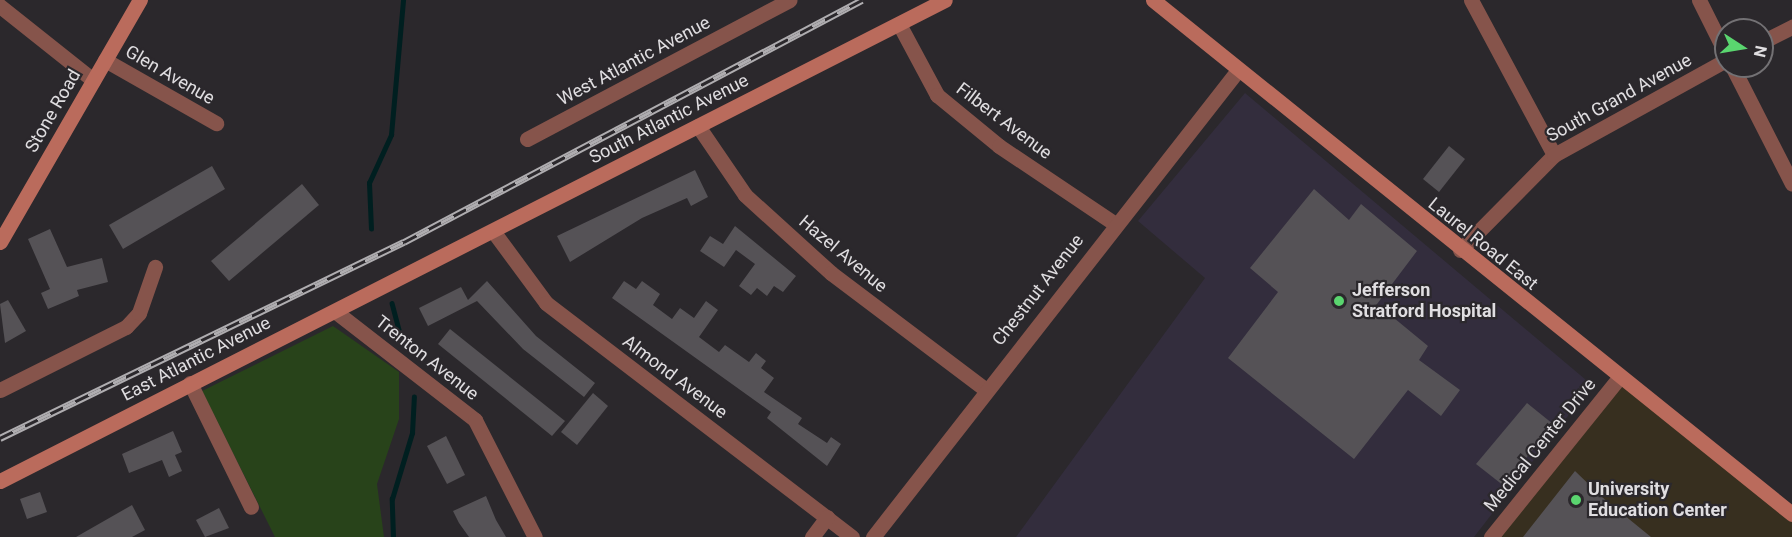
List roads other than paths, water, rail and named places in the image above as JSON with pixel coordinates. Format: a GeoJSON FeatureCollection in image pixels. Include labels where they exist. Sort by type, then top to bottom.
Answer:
{"type":"FeatureCollection","features":[{"type":"Feature","properties":{"kind":"street","name":"Stone Road"},"geometry":{"type":"LineString","coordinates":[[0,242],[140,0]]}},
{"type":"Feature","properties":{"kind":"street","name":"West Atlantic Avenue"},"geometry":{"type":"LineString","coordinates":[[527,139],[790,0]]}},
{"type":"Feature","properties":{"kind":"street","name":"South Atlantic Avenue"},"geometry":{"type":"LineString","coordinates":[[411,272],[945,0]]}},
{"type":"Feature","properties":{"kind":"street","name":"Laurel Road East"},"geometry":{"type":"LineString","coordinates":[[1153,0],[1619,378],[1792,514]]}},
{"type":"Feature","properties":{"kind":"street"},"geometry":{"type":"LineString","coordinates":[[1471,0],[1554,155]]}},
{"type":"Feature","properties":{"kind":"street"},"geometry":{"type":"LineString","coordinates":[[1699,0],[1714,30]]}},
{"type":"Feature","properties":{"kind":"street"},"geometry":{"type":"LineString","coordinates":[[0,6],[93,80]]}},
{"type":"Feature","properties":{"kind":"street","name":"Filbert Avenue"},"geometry":{"type":"LineString","coordinates":[[899,24],[937,95],[999,146],[1115,224]]}},
{"type":"Feature","properties":{"kind":"street"},"geometry":{"type":"LineString","coordinates":[[1774,36],[1792,27]]}},
{"type":"Feature","properties":{"kind":"street","name":"Glen Avenue"},"geometry":{"type":"LineString","coordinates":[[105,60],[216,123]]}},
{"type":"Feature","properties":{"kind":"street","name":"South Grand Avenue"},"geometry":{"type":"LineString","coordinates":[[1460,250],[1554,155],[1714,67]]}},
{"type":"Feature","properties":{"kind":"street","name":"Chestnut Avenue"},"geometry":{"type":"LineString","coordinates":[[873,537],[985,389],[1238,70]]}},
{"type":"Feature","properties":{"kind":"street"},"geometry":{"type":"LineString","coordinates":[[1738,78],[1792,184]]}},
{"type":"Feature","properties":{"kind":"street","name":"Hazel Avenue"},"geometry":{"type":"LineString","coordinates":[[698,126],[745,195],[831,273],[985,389]]}},
{"type":"Feature","properties":{"kind":"street","name":"Almond Avenue"},"geometry":{"type":"LineString","coordinates":[[493,231],[546,303],[852,537]]}},
{"type":"Feature","properties":{"kind":"street"},"geometry":{"type":"LineString","coordinates":[[0,390],[126,327],[139,313],[156,267]]}},
{"type":"Feature","properties":{"kind":"street","name":"East Atlantic Avenue"},"geometry":{"type":"LineString","coordinates":[[0,481],[411,272]]}},
{"type":"Feature","properties":{"kind":"street","name":"Trenton Avenue"},"geometry":{"type":"LineString","coordinates":[[336,312],[476,420],[536,537]]}},
{"type":"Feature","properties":{"kind":"street","name":"Medical Center Drive"},"geometry":{"type":"LineString","coordinates":[[1491,537],[1619,378]]}},
{"type":"Feature","properties":{"kind":"street"},"geometry":{"type":"LineString","coordinates":[[190,383],[250,507]]}},
{"type":"Feature","properties":{"kind":"street"},"geometry":{"type":"LineString","coordinates":[[812,537],[827,518]]}},
{"type":"Feature","properties":{"kind":"waterway"},"geometry":{"type":"LineString","coordinates":[[371,229],[369,183],[391,135],[403,0]]}},
{"type":"Feature","properties":{"kind":"waterway"},"geometry":{"type":"LineString","coordinates":[[392,303],[403,345]]}},
{"type":"Feature","properties":{"kind":"waterway"},"geometry":{"type":"LineString","coordinates":[[393,537],[392,499],[412,433],[414,397]]}},
{"type":"Feature","properties":{"kind":"railway"},"geometry":{"type":"LineString","coordinates":[[0,438],[404,242],[862,0]]}},
{"type":"Feature","properties":{"kind":"place","name":"Jefferson Stratford Hospital"},"geometry":{"type":"Point","coordinates":[1339,301]}},
{"type":"Feature","properties":{"kind":"place","name":"University Education Center"},"geometry":{"type":"Point","coordinates":[1576,500]}}]}
